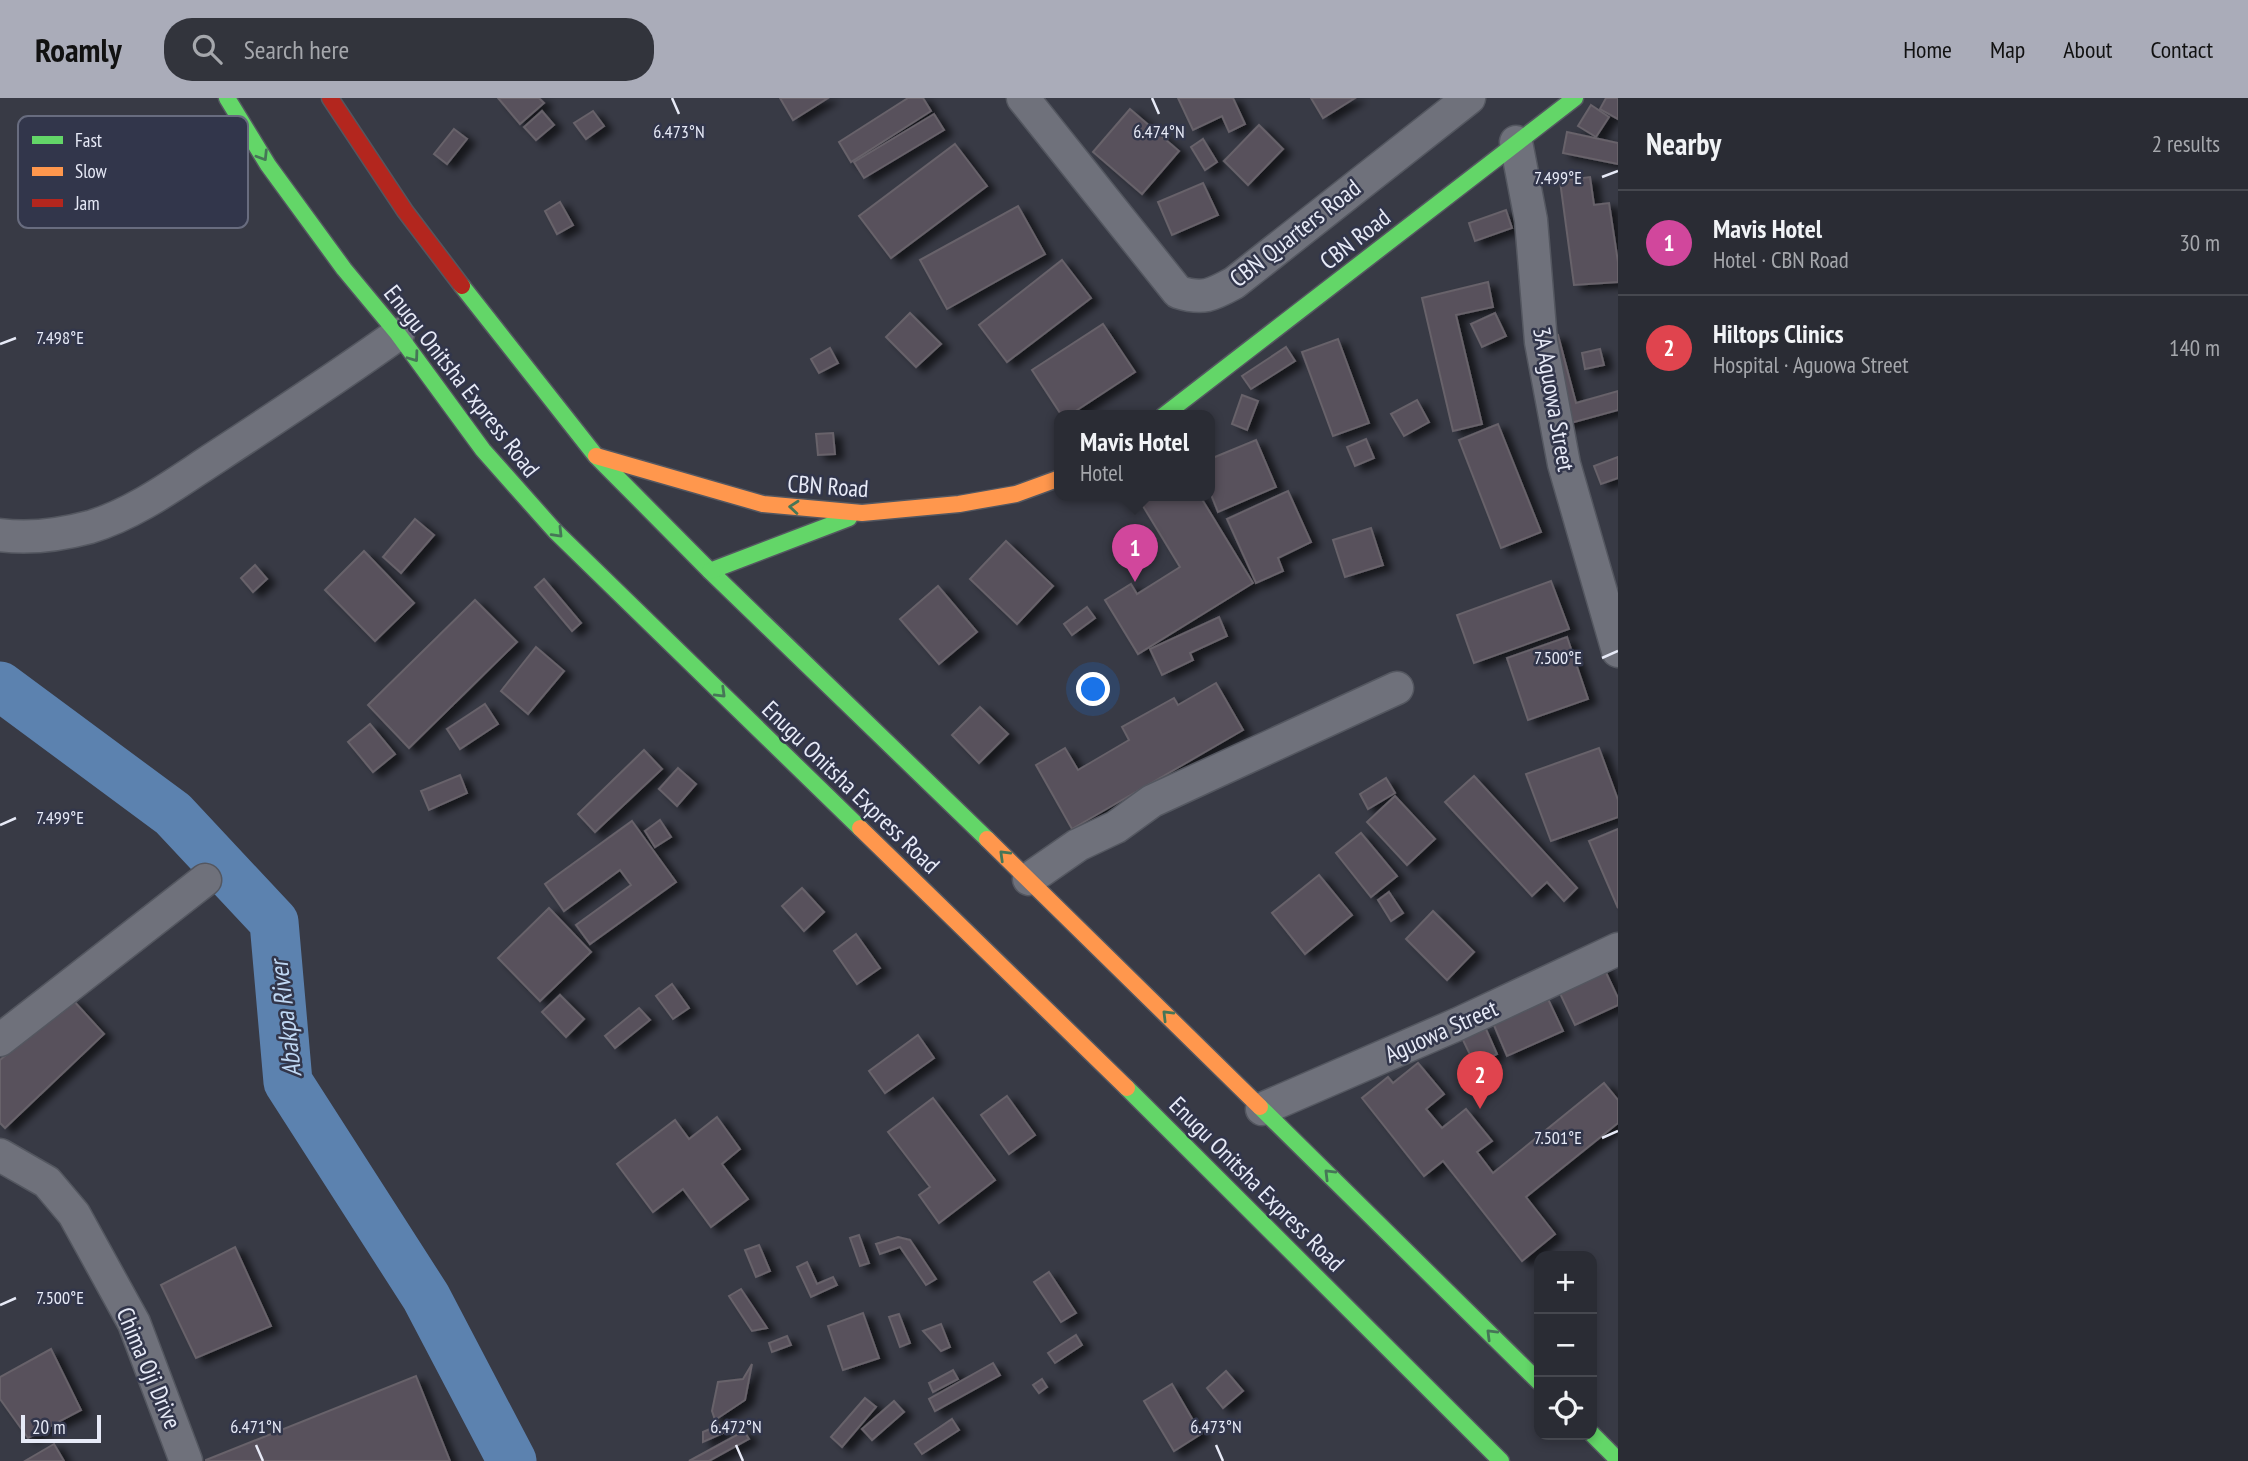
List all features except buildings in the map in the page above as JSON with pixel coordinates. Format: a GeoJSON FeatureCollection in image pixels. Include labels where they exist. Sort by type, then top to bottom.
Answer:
{"type":"FeatureCollection","features":[{"type":"Feature","properties":{"kind":"main road","name":"Enugu Onitsha Express Road"},"geometry":{"type":"LineString","coordinates":[[227,98],[238,116]]}},
{"type":"Feature","properties":{"kind":"main road"},"geometry":{"type":"LineString","coordinates":[[330,98],[413,222],[596,456],[710,571],[1029,879],[1534,1377]]}},
{"type":"Feature","properties":{"kind":"main road","name":"CBN Road"},"geometry":{"type":"LineString","coordinates":[[1171,410],[1575,98]]}},
{"type":"Feature","properties":{"kind":"main road","name":"Enugu Onitsha Express Road"},"geometry":{"type":"LineString","coordinates":[[248,131],[276,175],[344,269],[398,334],[483,450],[555,531],[1215,1174],[1501,1461]]}},
{"type":"Feature","properties":{"kind":"main road","name":"CBN Road"},"geometry":{"type":"LineString","coordinates":[[596,456],[763,504],[862,513],[959,504],[1016,494],[1054,480]]}},
{"type":"Feature","properties":{"kind":"main road"},"geometry":{"type":"LineString","coordinates":[[710,571],[862,513]]}},
{"type":"Feature","properties":{"kind":"main road"},"geometry":{"type":"LineString","coordinates":[[1597,1439],[1618,1460]]}},
{"type":"Feature","properties":{"kind":"street","name":"CBN Quarters Road"},"geometry":{"type":"LineString","coordinates":[[1023,98],[1178,292],[1195,298],[1212,295],[1234,283],[1469,98]]}},
{"type":"Feature","properties":{"kind":"street","name":"3A Aguowa Street"},"geometry":{"type":"LineString","coordinates":[[1516,142],[1531,220],[1541,342],[1564,464],[1618,651]]}},
{"type":"Feature","properties":{"kind":"street"},"geometry":{"type":"LineString","coordinates":[[0,536],[24,538],[92,526],[141,505],[324,387],[398,334]]}},
{"type":"Feature","properties":{"kind":"street"},"geometry":{"type":"LineString","coordinates":[[1029,879],[1078,845],[1116,827],[1152,801],[1397,688]]}},
{"type":"Feature","properties":{"kind":"street"},"geometry":{"type":"LineString","coordinates":[[0,1040],[205,880]]}},
{"type":"Feature","properties":{"kind":"street","name":"Aguowa Street"},"geometry":{"type":"LineString","coordinates":[[1262,1109],[1458,1024],[1618,949]]}},
{"type":"Feature","properties":{"kind":"street","name":"Chima Oji Drive"},"geometry":{"type":"LineString","coordinates":[[0,1155],[47,1182],[74,1214],[134,1323],[186,1461]]}},
{"type":"Feature","properties":{"kind":"waterway","name":"Abakpa River"},"geometry":{"type":"LineString","coordinates":[[0,686],[173,814],[274,922],[288,1082],[426,1297],[512,1461]]}},
{"type":"Feature","properties":{"kind":"traffic: fast"},"geometry":{"type":"LineString","coordinates":[[227,98],[238,116]]}},
{"type":"Feature","properties":{"kind":"traffic: fast"},"geometry":{"type":"LineString","coordinates":[[1171,410],[1575,98]]}},
{"type":"Feature","properties":{"kind":"traffic: fast"},"geometry":{"type":"LineString","coordinates":[[248,132],[268,165],[344,269],[398,334],[483,450],[555,531],[860,828]]}},
{"type":"Feature","properties":{"kind":"traffic: fast"},"geometry":{"type":"LineString","coordinates":[[462,286],[596,456],[710,571],[987,839]]}},
{"type":"Feature","properties":{"kind":"traffic: fast"},"geometry":{"type":"LineString","coordinates":[[710,571],[849,518]]}},
{"type":"Feature","properties":{"kind":"traffic: fast"},"geometry":{"type":"LineString","coordinates":[[1127,1088],[1501,1461]]}},
{"type":"Feature","properties":{"kind":"traffic: fast"},"geometry":{"type":"LineString","coordinates":[[1260,1107],[1534,1377]]}},
{"type":"Feature","properties":{"kind":"traffic: fast"},"geometry":{"type":"LineString","coordinates":[[1597,1439],[1618,1460]]}},
{"type":"Feature","properties":{"kind":"traffic: slow"},"geometry":{"type":"LineString","coordinates":[[596,456],[763,504],[862,513],[959,504],[1016,494],[1054,480]]}},
{"type":"Feature","properties":{"kind":"traffic: slow"},"geometry":{"type":"LineString","coordinates":[[860,828],[1127,1088]]}},
{"type":"Feature","properties":{"kind":"traffic: slow"},"geometry":{"type":"LineString","coordinates":[[987,839],[1260,1107]]}},
{"type":"Feature","properties":{"kind":"traffic: jam"},"geometry":{"type":"LineString","coordinates":[[330,98],[405,211],[462,286]]}},
{"type":"Feature","properties":{"kind":"place","name":"Mavis Hotel"},"geometry":{"type":"Point","coordinates":[1135,582]}},
{"type":"Feature","properties":{"kind":"place","name":"Hiltops Clinics"},"geometry":{"type":"Point","coordinates":[1480,1109]}}]}
